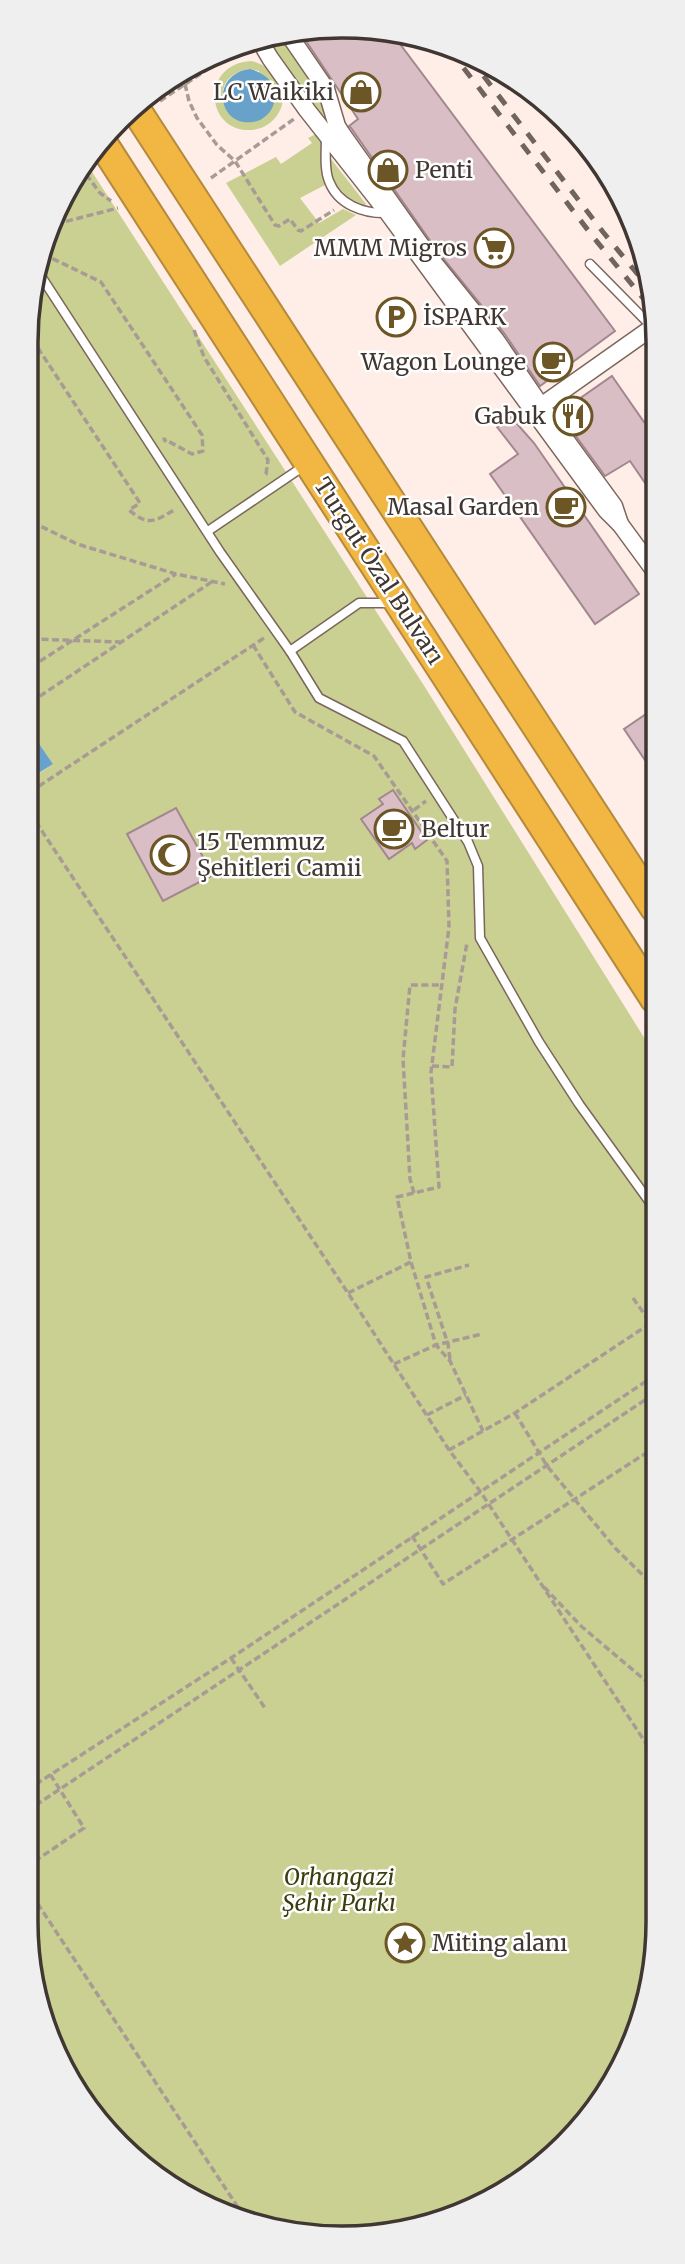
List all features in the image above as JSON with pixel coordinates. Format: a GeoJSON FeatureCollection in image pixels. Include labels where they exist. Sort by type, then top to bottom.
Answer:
{"type":"FeatureCollection","features":[{"type":"Feature","properties":{"kind":"highway","name":"Turgut Özal Bulvarı"},"geometry":{"type":"LineString","coordinates":[[150,107],[646,894]]}},
{"type":"Feature","properties":{"kind":"highway","name":"Turgut Özal Bulvarı"},"geometry":{"type":"LineString","coordinates":[[107,150],[646,985]]}},
{"type":"Feature","properties":{"kind":"street"},"geometry":{"type":"LineString","coordinates":[[294,42],[326,89],[342,134],[430,258],[496,340],[517,380],[541,406],[614,506],[620,524]]}},
{"type":"Feature","properties":{"kind":"street"},"geometry":{"type":"LineString","coordinates":[[265,49],[307,110],[517,380],[606,510],[646,559]]}},
{"type":"Feature","properties":{"kind":"street"},"geometry":{"type":"LineString","coordinates":[[541,406],[646,335]]}},
{"type":"Feature","properties":{"kind":"lane"},"geometry":{"type":"LineString","coordinates":[[326,134],[328,181],[341,199],[372,214],[387,213]]}},
{"type":"Feature","properties":{"kind":"lane"},"geometry":{"type":"LineString","coordinates":[[590,264],[646,322]]}},
{"type":"Feature","properties":{"kind":"lane"},"geometry":{"type":"LineString","coordinates":[[44,281],[320,698],[403,741],[475,856],[478,866],[480,938],[539,1042],[579,1104],[646,1197]]}},
{"type":"Feature","properties":{"kind":"lane"},"geometry":{"type":"LineString","coordinates":[[208,531],[309,463]]}},
{"type":"Feature","properties":{"kind":"lane"},"geometry":{"type":"LineString","coordinates":[[290,650],[359,603],[399,603]]}},
{"type":"Feature","properties":{"kind":"path"},"geometry":{"type":"LineString","coordinates":[[171,92],[198,75]]}},
{"type":"Feature","properties":{"kind":"path"},"geometry":{"type":"LineString","coordinates":[[185,84],[197,118],[217,145],[235,161],[276,226],[290,219],[301,231],[346,202]]}},
{"type":"Feature","properties":{"kind":"path"},"geometry":{"type":"LineString","coordinates":[[211,178],[307,110]]}},
{"type":"Feature","properties":{"kind":"path"},"geometry":{"type":"LineString","coordinates":[[64,222],[119,208],[100,193],[88,177]]}},
{"type":"Feature","properties":{"kind":"path"},"geometry":{"type":"LineString","coordinates":[[51,258],[101,282],[202,435],[203,451],[192,454],[164,439],[171,450]]}},
{"type":"Feature","properties":{"kind":"path"},"geometry":{"type":"LineString","coordinates":[[190,319],[204,357],[268,460],[266,474],[256,481]]}},
{"type":"Feature","properties":{"kind":"path"},"geometry":{"type":"LineString","coordinates":[[38,348],[140,503],[129,510],[146,521],[155,521],[177,508]]}},
{"type":"Feature","properties":{"kind":"path"},"geometry":{"type":"LineString","coordinates":[[38,525],[77,544],[176,574],[230,585]]}},
{"type":"Feature","properties":{"kind":"path"},"geometry":{"type":"LineString","coordinates":[[38,662],[176,574]]}},
{"type":"Feature","properties":{"kind":"path"},"geometry":{"type":"LineString","coordinates":[[38,697],[214,580]]}},
{"type":"Feature","properties":{"kind":"path"},"geometry":{"type":"LineString","coordinates":[[38,787],[275,630]]}},
{"type":"Feature","properties":{"kind":"path"},"geometry":{"type":"LineString","coordinates":[[38,639],[120,642]]}},
{"type":"Feature","properties":{"kind":"path"},"geometry":{"type":"LineString","coordinates":[[253,645],[295,712],[374,756],[447,861],[449,927],[432,1066],[439,1187],[397,1197],[411,1262],[436,1345],[450,1361],[483,1431]]}},
{"type":"Feature","properties":{"kind":"path"},"geometry":{"type":"LineString","coordinates":[[414,810],[428,800],[422,790]]}},
{"type":"Feature","properties":{"kind":"path"},"geometry":{"type":"LineString","coordinates":[[38,825],[449,1450],[480,1491],[646,1743]]}},
{"type":"Feature","properties":{"kind":"path"},"geometry":{"type":"LineString","coordinates":[[432,1066],[452,1067],[455,1009],[467,941]]}},
{"type":"Feature","properties":{"kind":"path"},"geometry":{"type":"LineString","coordinates":[[414,1193],[410,1179],[402,1059],[410,985],[442,985]]}},
{"type":"Feature","properties":{"kind":"path"},"geometry":{"type":"LineString","coordinates":[[348,1293],[411,1262]]}},
{"type":"Feature","properties":{"kind":"path"},"geometry":{"type":"LineString","coordinates":[[450,1361],[448,1344],[426,1277],[469,1265]]}},
{"type":"Feature","properties":{"kind":"path"},"geometry":{"type":"LineString","coordinates":[[634,1298],[646,1314]]}},
{"type":"Feature","properties":{"kind":"path"},"geometry":{"type":"LineString","coordinates":[[449,1450],[515,1413],[646,1326]]}},
{"type":"Feature","properties":{"kind":"path"},"geometry":{"type":"LineString","coordinates":[[394,1364],[436,1345],[482,1334]]}},
{"type":"Feature","properties":{"kind":"path"},"geometry":{"type":"LineString","coordinates":[[38,1782],[231,1658],[646,1381]]}},
{"type":"Feature","properties":{"kind":"path"},"geometry":{"type":"LineString","coordinates":[[426,1415],[466,1395]]}},
{"type":"Feature","properties":{"kind":"path"},"geometry":{"type":"LineString","coordinates":[[38,1804],[646,1399]]}},
{"type":"Feature","properties":{"kind":"path"},"geometry":{"type":"LineString","coordinates":[[515,1413],[547,1465],[615,1549],[646,1579]]}},
{"type":"Feature","properties":{"kind":"path"},"geometry":{"type":"LineString","coordinates":[[412,1536],[443,1584],[646,1453]]}},
{"type":"Feature","properties":{"kind":"path"},"geometry":{"type":"LineString","coordinates":[[537,1579],[581,1626],[646,1681]]}},
{"type":"Feature","properties":{"kind":"path"},"geometry":{"type":"LineString","coordinates":[[231,1658],[265,1708]]}},
{"type":"Feature","properties":{"kind":"path"},"geometry":{"type":"LineString","coordinates":[[38,1859],[84,1828],[50,1774]]}},
{"type":"Feature","properties":{"kind":"path"},"geometry":{"type":"LineString","coordinates":[[38,1904],[237,2206]]}},
{"type":"Feature","properties":{"kind":"green space"},"geometry":{"type":"Polygon","coordinates":[[[289,43],[316,79],[326,113],[317,114],[272,47],[289,43]]]}},
{"type":"Feature","properties":{"kind":"green space"},"geometry":{"type":"Polygon","coordinates":[[[251,61],[260,64],[275,75],[280,83],[283,100],[280,109],[270,123],[259,129],[236,128],[225,121],[218,110],[215,98],[217,85],[223,73],[234,65],[251,61]],[[250,69],[235,74],[226,82],[224,104],[230,114],[239,120],[252,121],[266,116],[259,71],[250,69]]]}},
{"type":"Feature","properties":{"kind":"green space"},"geometry":{"type":"Polygon","coordinates":[[[320,132],[325,185],[300,198],[319,223],[343,209],[356,215],[280,266],[226,183],[276,157],[281,164],[312,143],[308,138],[320,132]]]}},
{"type":"Feature","properties":{"kind":"green space"},"geometry":{"type":"Polygon","coordinates":[[[331,159],[366,204],[363,206],[356,203],[339,188],[330,168],[331,159]]]}},
{"type":"Feature","properties":{"kind":"green space","name":"Orhangazi Şehir Parkı"},"geometry":{"type":"Polygon","coordinates":[[[92,171],[423,684],[646,1041],[646,1941],[641,1981],[623,2038],[606,2074],[584,2107],[543,2150],[528,2163],[477,2194],[402,2220],[342,2226],[283,2220],[208,2194],[157,2163],[114,2122],[79,2074],[62,2038],[44,1981],[38,1922],[38,774],[53,764],[38,742],[39,323],[44,283],[55,245],[70,208],[92,171]]]}},
{"type":"Feature","properties":{"kind":"water"},"geometry":{"type":"Polygon","coordinates":[[[250,69],[267,77],[275,93],[270,112],[253,122],[232,117],[223,99],[229,80],[237,73],[250,69]]]}},
{"type":"Feature","properties":{"kind":"water"},"geometry":{"type":"Polygon","coordinates":[[[38,742],[53,764],[38,774],[38,742]]]}},
{"type":"Feature","properties":{"kind":"building","name":"MMM Migros"},"geometry":{"type":"Polygon","coordinates":[[[342,38],[400,44],[615,331],[540,386],[504,333],[438,252],[349,126],[358,119],[306,41],[342,38]]]}},
{"type":"Feature","properties":{"kind":"building"},"geometry":{"type":"Polygon","coordinates":[[[612,376],[644,422],[646,421],[646,484],[630,461],[605,476],[559,413],[612,376]]]}},
{"type":"Feature","properties":{"kind":"building"},"geometry":{"type":"Polygon","coordinates":[[[511,417],[534,443],[639,594],[595,624],[490,474],[518,454],[497,427],[511,417]]]}},
{"type":"Feature","properties":{"kind":"building"},"geometry":{"type":"Polygon","coordinates":[[[646,714],[646,762],[624,729],[646,714]]]}},
{"type":"Feature","properties":{"kind":"building","name":"Beltur"},"geometry":{"type":"Polygon","coordinates":[[[393,790],[427,840],[415,849],[412,843],[389,859],[361,819],[383,804],[379,799],[393,790]]]}},
{"type":"Feature","properties":{"kind":"building","name":"15 Temmuz Şehitleri Camii"},"geometry":{"type":"Polygon","coordinates":[[[176,808],[213,875],[163,901],[127,834],[176,808]]]}},
{"type":"Feature","properties":{"kind":"railway"},"geometry":{"type":"LineString","coordinates":[[459,62],[643,298]]}},
{"type":"Feature","properties":{"kind":"railway"},"geometry":{"type":"LineString","coordinates":[[480,72],[639,276]]}},
{"type":"Feature","properties":{"kind":"place","name":"LC Waikiki"},"geometry":{"type":"Point","coordinates":[361,92]}},
{"type":"Feature","properties":{"kind":"place","name":"Penti"},"geometry":{"type":"Point","coordinates":[388,170]}},
{"type":"Feature","properties":{"kind":"place","name":"MMM Migros"},"geometry":{"type":"Point","coordinates":[494,248]}},
{"type":"Feature","properties":{"kind":"place","name":"İSPARK"},"geometry":{"type":"Point","coordinates":[396,317]}},
{"type":"Feature","properties":{"kind":"place","name":"Wagon Lounge"},"geometry":{"type":"Point","coordinates":[553,362]}},
{"type":"Feature","properties":{"kind":"place","name":"Gabuk"},"geometry":{"type":"Point","coordinates":[573,416]}},
{"type":"Feature","properties":{"kind":"place","name":"Masal Garden"},"geometry":{"type":"Point","coordinates":[566,507]}},
{"type":"Feature","properties":{"kind":"place","name":"Beltur"},"geometry":{"type":"Point","coordinates":[394,829]}},
{"type":"Feature","properties":{"kind":"place","name":"15 Temmuz Şehitleri Camii"},"geometry":{"type":"Point","coordinates":[170,855]}},
{"type":"Feature","properties":{"kind":"place","name":"Miting alanı"},"geometry":{"type":"Point","coordinates":[405,1943]}}]}
